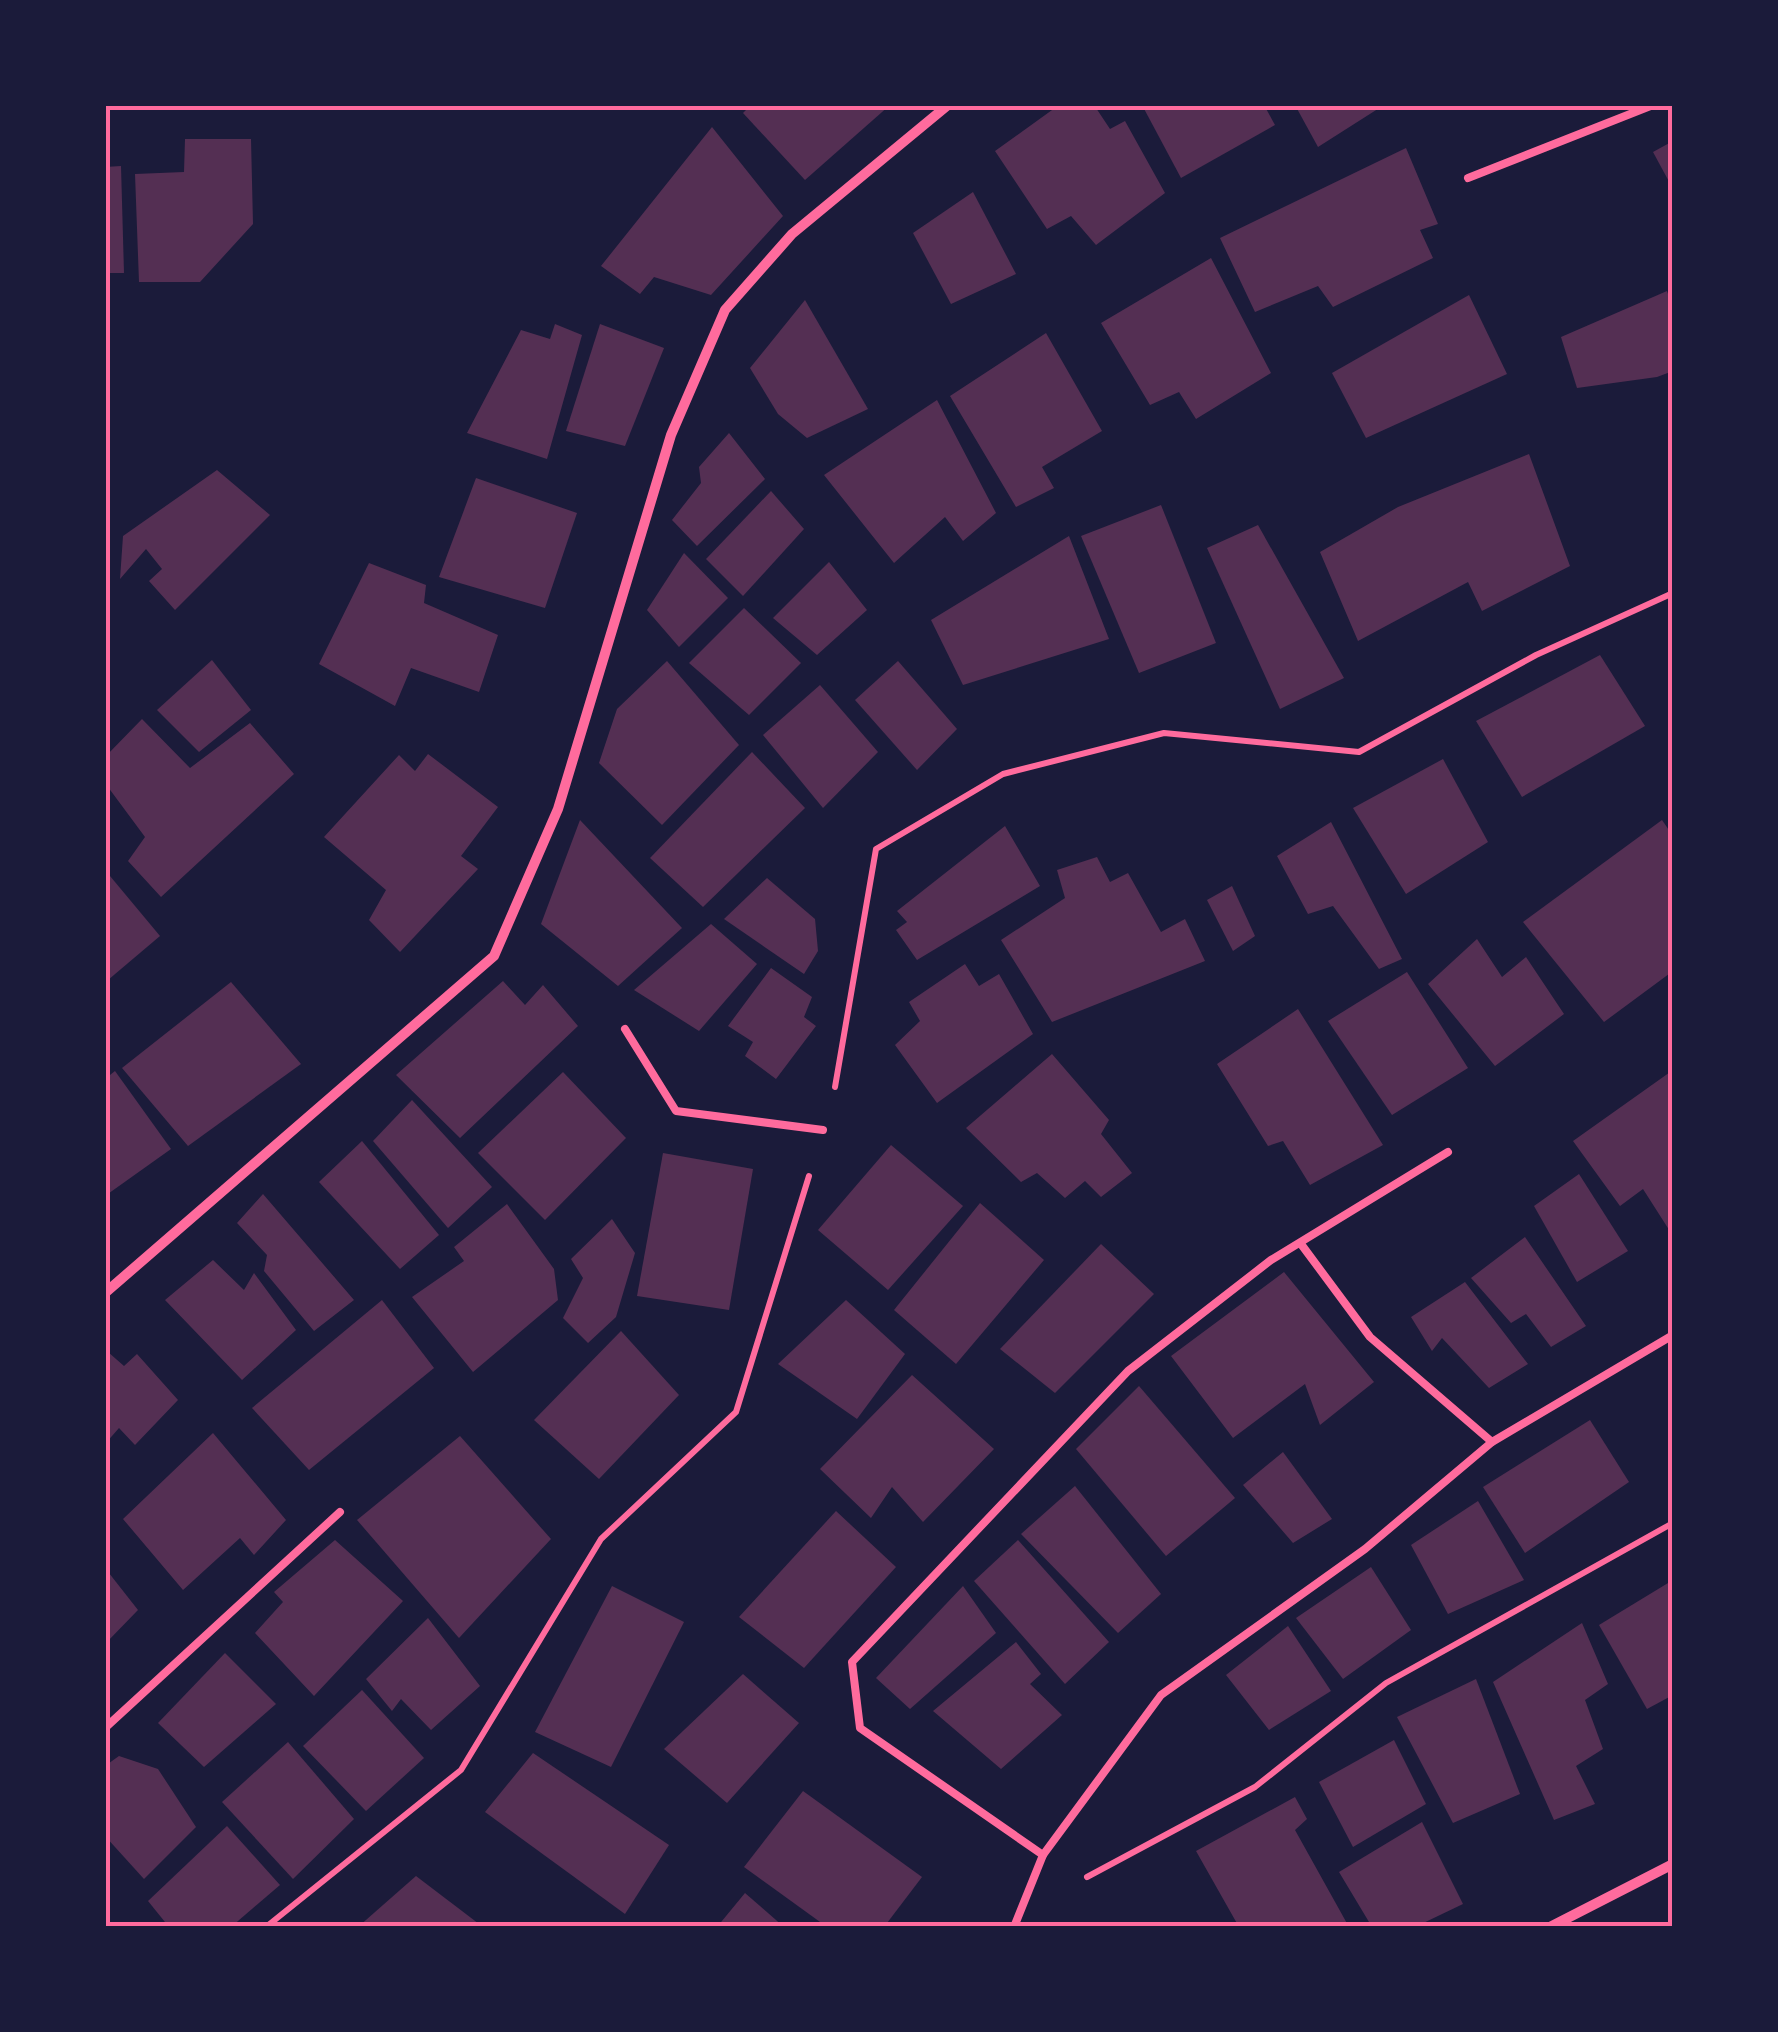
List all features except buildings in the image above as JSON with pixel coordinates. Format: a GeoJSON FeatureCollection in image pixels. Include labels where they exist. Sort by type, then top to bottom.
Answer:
{"type":"FeatureCollection","features":[{"type":"Feature","properties":{"kind":"street"},"geometry":{"type":"LineString","coordinates":[[105,1293],[494,956],[558,809],[671,435],[725,310],[792,234],[948,105]]}},
{"type":"Feature","properties":{"kind":"street"},"geometry":{"type":"LineString","coordinates":[[1550,1927],[1673,1864]]}},
{"type":"Feature","properties":{"kind":"lane"},"geometry":{"type":"LineString","coordinates":[[1468,178],[1653,105]]}},
{"type":"Feature","properties":{"kind":"lane"},"geometry":{"type":"LineString","coordinates":[[625,1029],[676,1110],[823,1130]]}},
{"type":"Feature","properties":{"kind":"lane"},"geometry":{"type":"LineString","coordinates":[[1043,1855],[860,1728],[852,1662],[1128,1371],[1271,1260],[1448,1152]]}},
{"type":"Feature","properties":{"kind":"lane"},"geometry":{"type":"LineString","coordinates":[[1302,1244],[1370,1336],[1492,1442]]}},
{"type":"Feature","properties":{"kind":"lane"},"geometry":{"type":"LineString","coordinates":[[1014,1927],[1043,1855],[1161,1695],[1365,1550],[1492,1442],[1673,1334]]}},
{"type":"Feature","properties":{"kind":"lane"},"geometry":{"type":"LineString","coordinates":[[105,1728],[340,1512]]}},
{"type":"Feature","properties":{"kind":"path"},"geometry":{"type":"LineString","coordinates":[[266,1927],[461,1770],[602,1539],[736,1412],[840,1066],[876,849],[1003,774],[1164,732],[1359,752],[1536,655],[1673,594]]}},
{"type":"Feature","properties":{"kind":"path"},"geometry":{"type":"LineString","coordinates":[[1084,1879],[1255,1787],[1386,1683],[1673,1523]]}}]}
